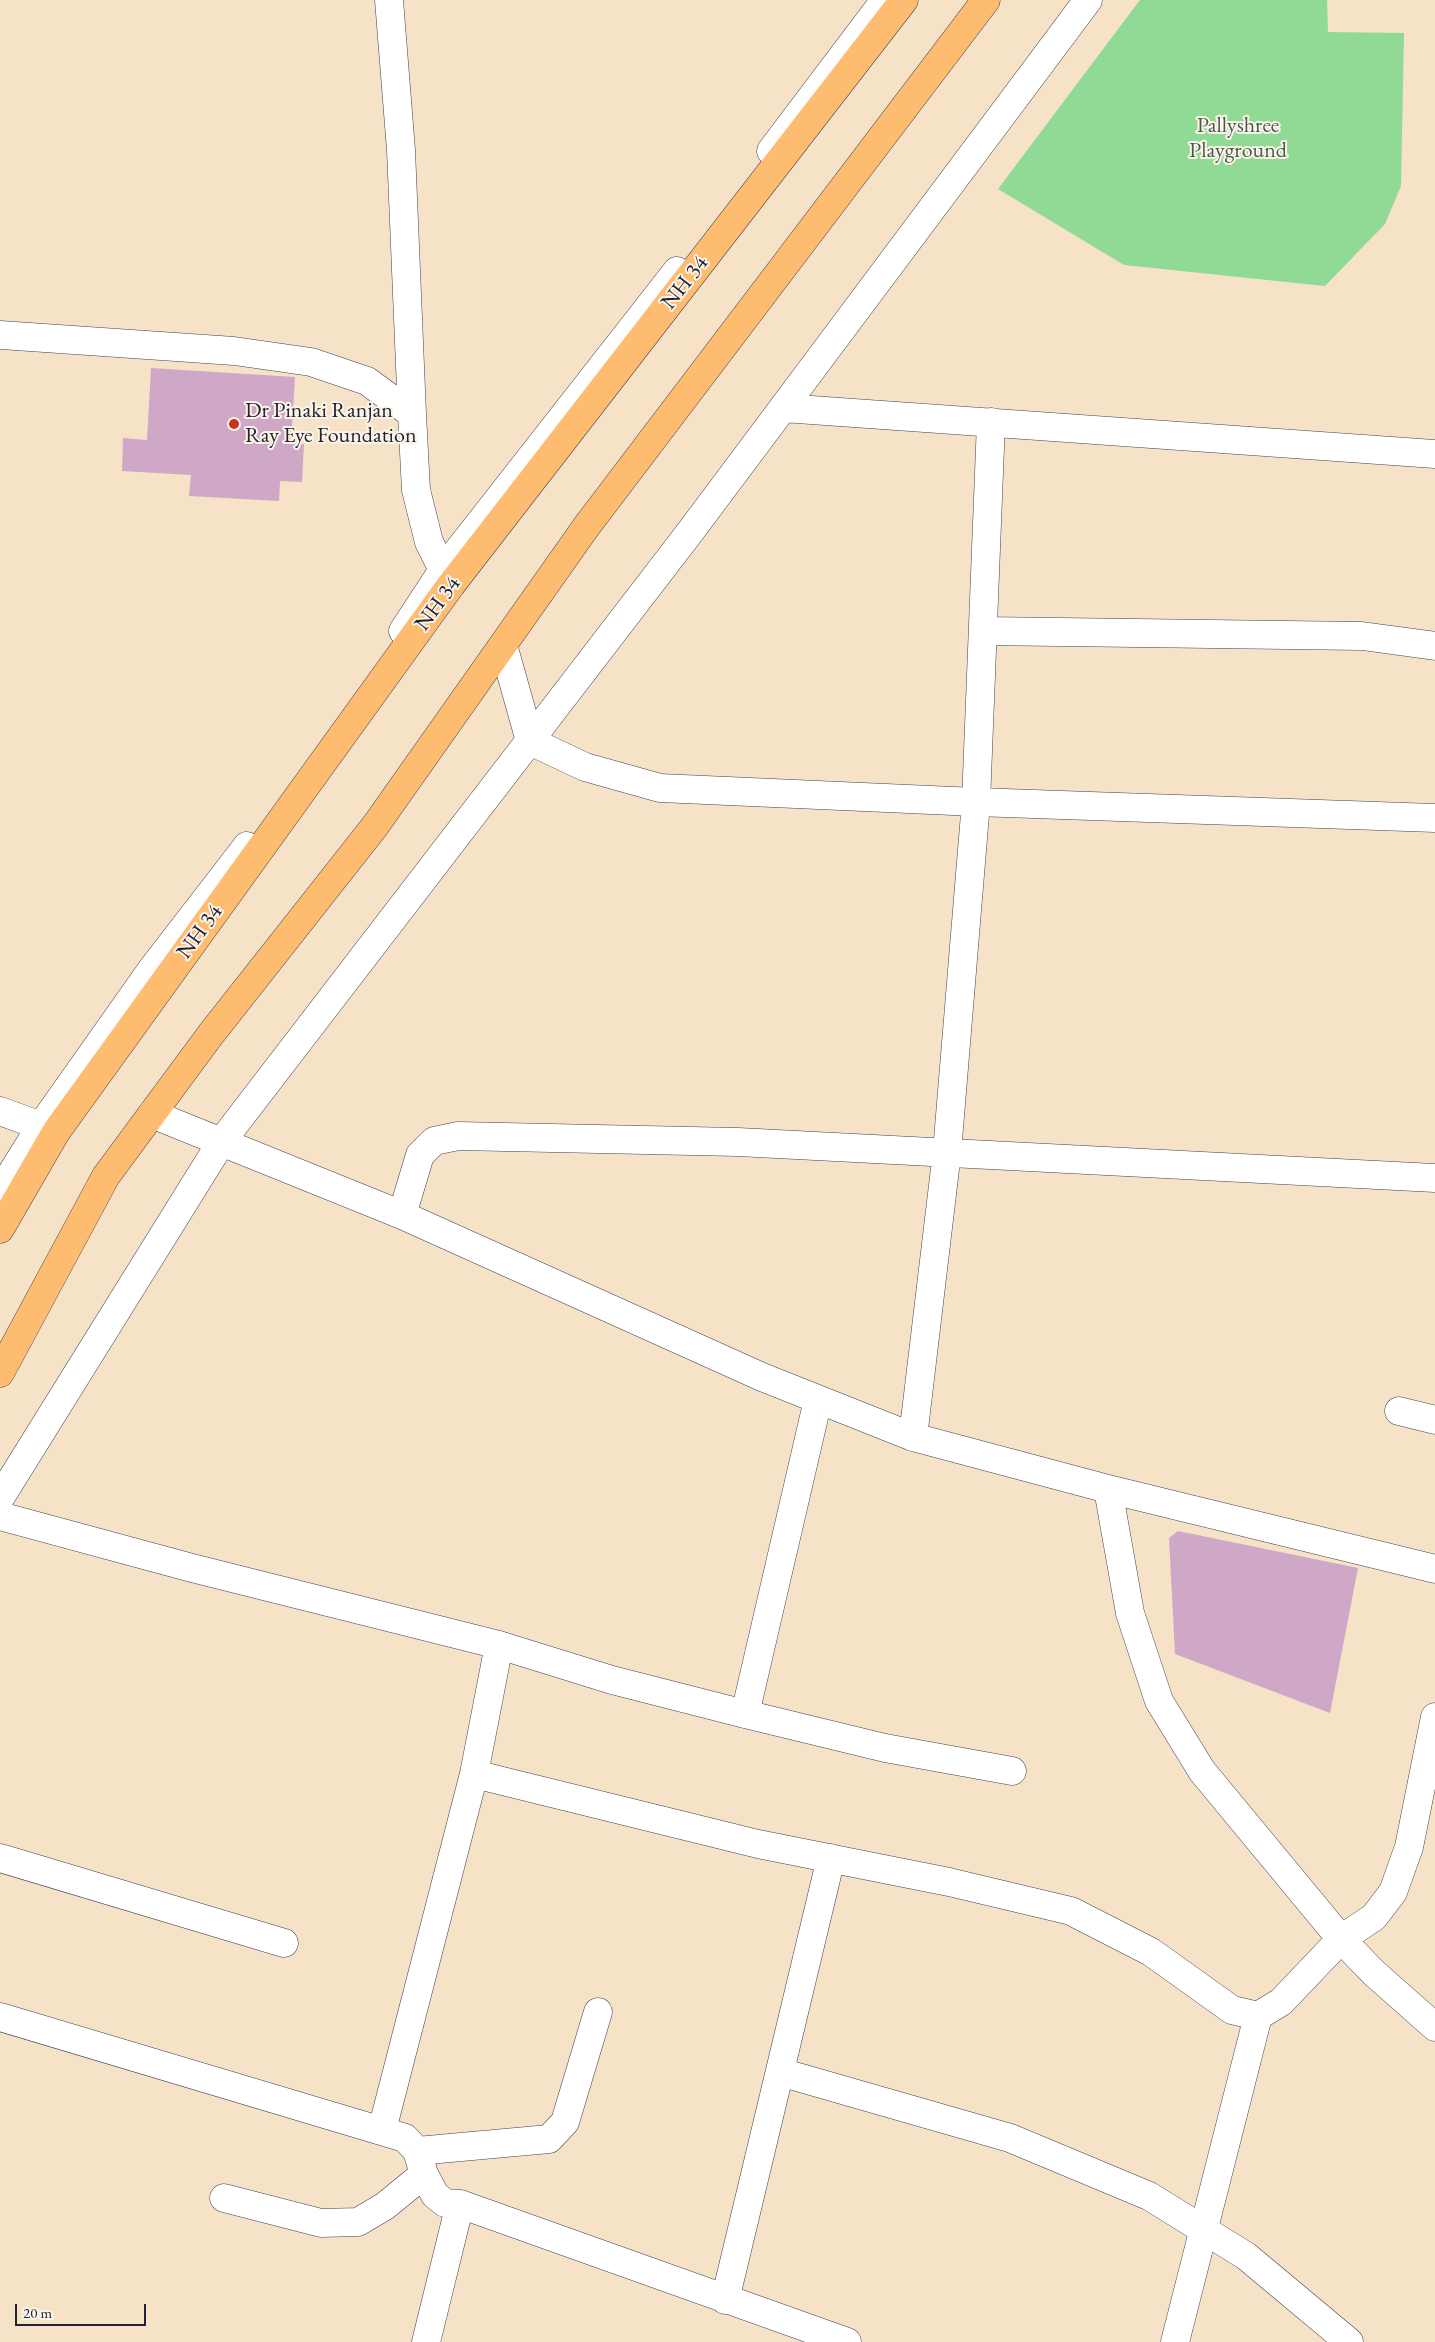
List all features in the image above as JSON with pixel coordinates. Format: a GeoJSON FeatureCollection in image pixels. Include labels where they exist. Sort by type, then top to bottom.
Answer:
{"type":"FeatureCollection","features":[{"type":"Feature","properties":{"kind":"main road","name":"NH 34"},"geometry":{"type":"LineString","coordinates":[[0,1229],[56,1132],[451,585],[904,0]]}},
{"type":"Feature","properties":{"kind":"main road"},"geometry":{"type":"LineString","coordinates":[[0,1373],[106,1176],[210,1034],[375,826],[586,527],[986,0]]}},
{"type":"Feature","properties":{"kind":"street"},"geometry":{"type":"LineString","coordinates":[[389,0],[401,150],[416,490],[429,542],[443,570]]}},
{"type":"Feature","properties":{"kind":"street"},"geometry":{"type":"LineString","coordinates":[[0,1192],[41,1126],[152,969],[278,805],[390,650],[443,570],[727,207],[885,0]]}},
{"type":"Feature","properties":{"kind":"street"},"geometry":{"type":"LineString","coordinates":[[0,1498],[222,1142],[783,408],[1088,0]]}},
{"type":"Feature","properties":{"kind":"street"},"geometry":{"type":"LineString","coordinates":[[0,335],[234,351],[311,362],[367,381],[412,414]]}},
{"type":"Feature","properties":{"kind":"street"},"geometry":{"type":"LineString","coordinates":[[783,408],[1435,454]]}},
{"type":"Feature","properties":{"kind":"street"},"geometry":{"type":"LineString","coordinates":[[913,1437],[947,1152],[976,802],[991,422]]}},
{"type":"Feature","properties":{"kind":"street"},"geometry":{"type":"LineString","coordinates":[[984,631],[1362,636],[1435,646]]}},
{"type":"Feature","properties":{"kind":"street"},"geometry":{"type":"LineString","coordinates":[[503,645],[530,741],[585,767],[660,788],[976,802],[1435,818]]}},
{"type":"Feature","properties":{"kind":"street"},"geometry":{"type":"LineString","coordinates":[[0,1111],[41,1126]]}},
{"type":"Feature","properties":{"kind":"street"},"geometry":{"type":"LineString","coordinates":[[152,1114],[402,1214],[762,1377],[913,1437],[1108,1489],[1435,1569]]}},
{"type":"Feature","properties":{"kind":"street"},"geometry":{"type":"LineString","coordinates":[[402,1214],[420,1155],[434,1141],[458,1136],[738,1142],[1435,1178]]}},
{"type":"Feature","properties":{"kind":"street"},"geometry":{"type":"LineString","coordinates":[[745,1714],[818,1400]]}},
{"type":"Feature","properties":{"kind":"street"},"geometry":{"type":"LineString","coordinates":[[1398,1411],[1435,1420]]}},
{"type":"Feature","properties":{"kind":"street"},"geometry":{"type":"LineString","coordinates":[[1108,1489],[1130,1613],[1159,1701],[1202,1771],[1341,1939],[1374,1973],[1435,2027]]}},
{"type":"Feature","properties":{"kind":"street"},"geometry":{"type":"LineString","coordinates":[[0,1516],[192,1568],[499,1645],[612,1680],[745,1714],[885,1748],[1012,1771]]}},
{"type":"Feature","properties":{"kind":"street"},"geometry":{"type":"LineString","coordinates":[[382,2130],[474,1774],[499,1645]]}},
{"type":"Feature","properties":{"kind":"street"},"geometry":{"type":"LineString","coordinates":[[474,1774],[758,1844],[949,1882],[1071,1911],[1151,1952],[1232,2010],[1258,2016],[1281,2002],[1341,1939],[1374,1917],[1393,1892],[1409,1847],[1435,1717]]}},
{"type":"Feature","properties":{"kind":"street"},"geometry":{"type":"LineString","coordinates":[[0,1858],[284,1943]]}},
{"type":"Feature","properties":{"kind":"street"},"geometry":{"type":"LineString","coordinates":[[725,2300],[831,1858]]}},
{"type":"Feature","properties":{"kind":"street"},"geometry":{"type":"LineString","coordinates":[[224,2198],[321,2223],[358,2222],[384,2206],[420,2163],[549,2139],[565,2122],[598,2012]]}},
{"type":"Feature","properties":{"kind":"street"},"geometry":{"type":"LineString","coordinates":[[1175,2342],[1258,2016]]}},
{"type":"Feature","properties":{"kind":"street"},"geometry":{"type":"LineString","coordinates":[[0,2017],[405,2138],[420,2163],[435,2195],[445,2203],[460,2204],[847,2342]]}},
{"type":"Feature","properties":{"kind":"street"},"geometry":{"type":"LineString","coordinates":[[780,2072],[1010,2138],[1149,2196],[1246,2256],[1349,2342]]}},
{"type":"Feature","properties":{"kind":"street"},"geometry":{"type":"LineString","coordinates":[[426,2342],[460,2204]]}},
{"type":"Feature","properties":{"kind":"green space","name":"Pallyshree Playground"},"geometry":{"type":"Polygon","coordinates":[[[1140,0],[1327,0],[1328,32],[1404,33],[1401,186],[1385,224],[1325,286],[1124,265],[998,189],[1140,0]]]}},
{"type":"Feature","properties":{"kind":"building"},"geometry":{"type":"Polygon","coordinates":[[[151,368],[295,377],[291,443],[304,444],[302,482],[280,481],[279,501],[189,496],[191,475],[122,471],[123,438],[147,440],[151,368]]]}},
{"type":"Feature","properties":{"kind":"building"},"geometry":{"type":"Polygon","coordinates":[[[1178,1531],[1358,1568],[1330,1713],[1175,1654],[1169,1538],[1178,1531]]]}},
{"type":"Feature","properties":{"kind":"place","name":"Dr Pinaki Ranjan Ray Eye Foundation"},"geometry":{"type":"Point","coordinates":[234,424]}}]}
